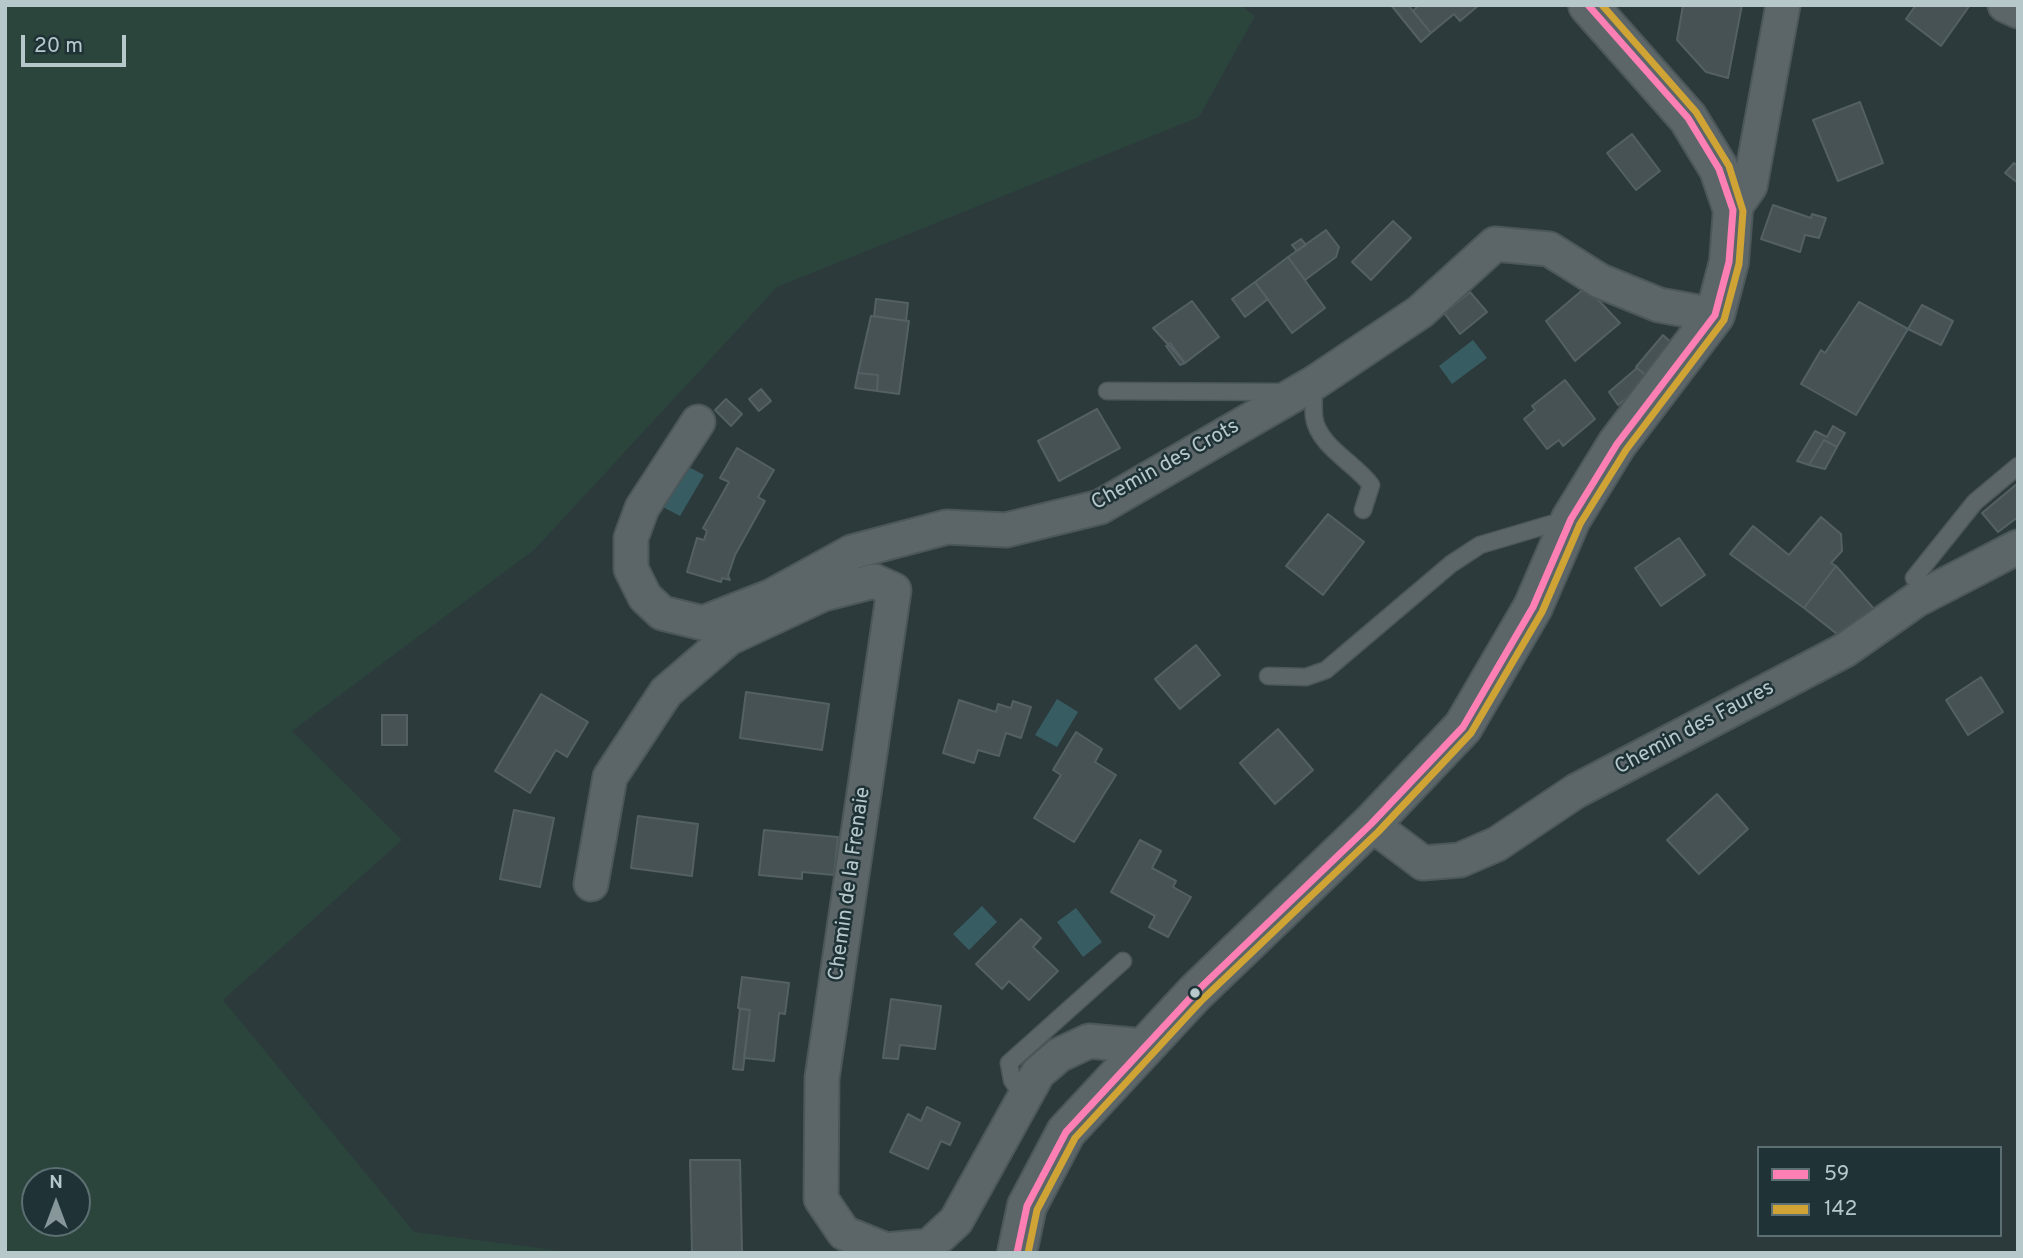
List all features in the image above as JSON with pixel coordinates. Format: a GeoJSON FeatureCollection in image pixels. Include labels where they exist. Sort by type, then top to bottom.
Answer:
{"type":"FeatureCollection","features":[{"type":"Feature","properties":{"kind":"street"},"geometry":{"type":"LineString","coordinates":[[1017,1253],[1027,1206],[1066,1132],[1195,993],[1371,824],[1464,727],[1533,607],[1571,519],[1617,444],[1715,315],[1729,261],[1733,209],[1719,169],[1688,118],[1587,5]]}},
{"type":"Feature","properties":{"kind":"street"},"geometry":{"type":"LineString","coordinates":[[1733,209],[1750,186],[1783,5]]}},
{"type":"Feature","properties":{"kind":"street","name":"Chemin des Crots"},"geometry":{"type":"LineString","coordinates":[[698,422],[642,508],[631,538],[631,569],[645,597],[662,613],[703,623],[772,596],[852,552],[947,527],[1006,530],[1100,507],[1307,387],[1420,312],[1495,244],[1549,249],[1600,281],[1659,305],[1715,315]]}},
{"type":"Feature","properties":{"kind":"street","name":"Chemin des Faures"},"geometry":{"type":"LineString","coordinates":[[1371,824],[1423,863],[1460,860],[1497,844],[1576,791],[1845,650],[1916,600],[2018,547]]}},
{"type":"Feature","properties":{"kind":"street","name":"Chemin de la Frenaie"},"geometry":{"type":"LineString","coordinates":[[591,884],[610,777],[666,692],[729,638],[823,594],[874,581],[894,590],[822,1078],[821,1199],[844,1243],[886,1250],[929,1246],[956,1221],[1038,1073],[1059,1055],[1089,1041],[1144,1046]]}},
{"type":"Feature","properties":{"kind":"lane"},"geometry":{"type":"LineString","coordinates":[[1107,391],[1235,394],[1307,387],[1314,419],[1321,434],[1361,470],[1371,485],[1363,510]]}},
{"type":"Feature","properties":{"kind":"lane"},"geometry":{"type":"LineString","coordinates":[[1914,578],[1975,502],[2018,466]]}},
{"type":"Feature","properties":{"kind":"lane"},"geometry":{"type":"LineString","coordinates":[[1268,676],[1307,677],[1326,670],[1451,564],[1480,545],[1571,519]]}},
{"type":"Feature","properties":{"kind":"lane"},"geometry":{"type":"LineString","coordinates":[[1023,1096],[1012,1080],[1009,1063],[1123,961]]}},
{"type":"Feature","properties":{"kind":"green space"},"geometry":{"type":"Polygon","coordinates":[[[5,5],[1240,5],[1255,16],[1199,117],[777,287],[535,549],[292,731],[402,840],[223,1000],[414,1232],[578,1253],[5,1253],[5,5]]]}},
{"type":"Feature","properties":{"kind":"water"},"geometry":{"type":"Polygon","coordinates":[[[1473,340],[1487,358],[1452,384],[1439,366],[1473,340]]]}},
{"type":"Feature","properties":{"kind":"water"},"geometry":{"type":"Polygon","coordinates":[[[683,464],[704,475],[680,516],[659,505],[683,464]]]}},
{"type":"Feature","properties":{"kind":"water"},"geometry":{"type":"Polygon","coordinates":[[[1057,699],[1078,712],[1057,747],[1035,735],[1057,699]]]}},
{"type":"Feature","properties":{"kind":"water"},"geometry":{"type":"Polygon","coordinates":[[[982,906],[997,922],[969,950],[953,934],[982,906]]]}},
{"type":"Feature","properties":{"kind":"water"},"geometry":{"type":"Polygon","coordinates":[[[1076,908],[1102,942],[1083,957],[1057,922],[1076,908]]]}},
{"type":"Feature","properties":{"kind":"building"},"geometry":{"type":"Polygon","coordinates":[[[1391,5],[1408,5],[1431,33],[1421,42],[1391,5]]]}},
{"type":"Feature","properties":{"kind":"building"},"geometry":{"type":"Polygon","coordinates":[[[1419,5],[1479,5],[1460,21],[1454,14],[1431,33],[1413,11],[1419,5]]]}},
{"type":"Feature","properties":{"kind":"building"},"geometry":{"type":"Polygon","coordinates":[[[1683,5],[1742,5],[1728,78],[1706,72],[1677,40],[1683,5]]]}},
{"type":"Feature","properties":{"kind":"building"},"geometry":{"type":"Polygon","coordinates":[[[1916,5],[1970,5],[1941,46],[1906,19],[1916,5]]]}},
{"type":"Feature","properties":{"kind":"building"},"geometry":{"type":"Polygon","coordinates":[[[1860,102],[1883,163],[1838,181],[1813,120],[1860,102]]]}},
{"type":"Feature","properties":{"kind":"building"},"geometry":{"type":"Polygon","coordinates":[[[1632,134],[1660,171],[1636,190],[1607,153],[1632,134]]]}},
{"type":"Feature","properties":{"kind":"building"},"geometry":{"type":"Polygon","coordinates":[[[2014,163],[2018,166],[2018,183],[2005,173],[2014,163]]]}},
{"type":"Feature","properties":{"kind":"building"},"geometry":{"type":"Polygon","coordinates":[[[1773,205],[1811,218],[1812,214],[1826,218],[1819,238],[1805,235],[1800,252],[1761,239],[1773,205]]]}},
{"type":"Feature","properties":{"kind":"building"},"geometry":{"type":"Polygon","coordinates":[[[1393,221],[1411,238],[1371,280],[1352,262],[1393,221]]]}},
{"type":"Feature","properties":{"kind":"building"},"geometry":{"type":"Polygon","coordinates":[[[1326,230],[1339,247],[1336,257],[1305,280],[1288,257],[1326,230]]]}},
{"type":"Feature","properties":{"kind":"building"},"geometry":{"type":"Polygon","coordinates":[[[1301,239],[1306,245],[1297,251],[1292,245],[1301,239]]]}},
{"type":"Feature","properties":{"kind":"building"},"geometry":{"type":"Polygon","coordinates":[[[1288,257],[1325,308],[1292,333],[1255,282],[1288,257]]]}},
{"type":"Feature","properties":{"kind":"building"},"geometry":{"type":"Polygon","coordinates":[[[1255,282],[1268,299],[1245,317],[1232,299],[1255,282]]]}},
{"type":"Feature","properties":{"kind":"building"},"geometry":{"type":"Polygon","coordinates":[[[1586,287],[1620,323],[1575,361],[1546,321],[1586,287]]]}},
{"type":"Feature","properties":{"kind":"building"},"geometry":{"type":"Polygon","coordinates":[[[1470,292],[1487,312],[1460,334],[1444,313],[1470,292]]]}},
{"type":"Feature","properties":{"kind":"building"},"geometry":{"type":"Polygon","coordinates":[[[876,299],[908,303],[906,321],[874,316],[876,299]]]}},
{"type":"Feature","properties":{"kind":"building"},"geometry":{"type":"Polygon","coordinates":[[[1192,301],[1219,337],[1185,363],[1153,328],[1192,301]]]}},
{"type":"Feature","properties":{"kind":"building"},"geometry":{"type":"Polygon","coordinates":[[[1859,302],[1908,329],[1856,415],[1801,384],[1821,350],[1825,353],[1859,302]]]}},
{"type":"Feature","properties":{"kind":"building"},"geometry":{"type":"Polygon","coordinates":[[[1922,305],[1953,321],[1941,345],[1908,329],[1922,305]]]}},
{"type":"Feature","properties":{"kind":"building"},"geometry":{"type":"Polygon","coordinates":[[[871,316],[909,321],[899,394],[877,391],[878,375],[858,373],[871,316]]]}},
{"type":"Feature","properties":{"kind":"building"},"geometry":{"type":"Polygon","coordinates":[[[1663,335],[1675,346],[1650,379],[1636,367],[1663,335]]]}},
{"type":"Feature","properties":{"kind":"building"},"geometry":{"type":"Polygon","coordinates":[[[1170,343],[1185,363],[1180,365],[1166,346],[1170,343]]]}},
{"type":"Feature","properties":{"kind":"building"},"geometry":{"type":"Polygon","coordinates":[[[1637,368],[1650,379],[1618,405],[1609,392],[1637,368]]]}},
{"type":"Feature","properties":{"kind":"building"},"geometry":{"type":"Polygon","coordinates":[[[858,373],[878,375],[877,391],[855,388],[858,373]]]}},
{"type":"Feature","properties":{"kind":"building"},"geometry":{"type":"Polygon","coordinates":[[[1565,380],[1595,419],[1563,446],[1559,440],[1547,449],[1524,419],[1535,410],[1532,406],[1565,380]]]}},
{"type":"Feature","properties":{"kind":"building"},"geometry":{"type":"Polygon","coordinates":[[[761,389],[771,401],[759,411],[749,399],[761,389]]]}},
{"type":"Feature","properties":{"kind":"building"},"geometry":{"type":"Polygon","coordinates":[[[726,399],[742,414],[731,426],[715,410],[726,399]]]}},
{"type":"Feature","properties":{"kind":"building"},"geometry":{"type":"Polygon","coordinates":[[[1097,409],[1120,448],[1059,481],[1038,441],[1097,409]]]}},
{"type":"Feature","properties":{"kind":"building"},"geometry":{"type":"Polygon","coordinates":[[[1833,426],[1845,433],[1837,447],[1824,440],[1809,465],[1797,461],[1815,431],[1827,437],[1833,426]]]}},
{"type":"Feature","properties":{"kind":"building"},"geometry":{"type":"Polygon","coordinates":[[[1824,440],[1837,447],[1825,469],[1809,465],[1824,440]]]}},
{"type":"Feature","properties":{"kind":"building"},"geometry":{"type":"Polygon","coordinates":[[[737,448],[774,470],[758,497],[765,501],[735,555],[728,576],[730,580],[722,578],[721,582],[687,572],[697,538],[704,540],[707,531],[703,528],[729,482],[720,478],[737,448]]]}},
{"type":"Feature","properties":{"kind":"building"},"geometry":{"type":"Polygon","coordinates":[[[2018,483],[2018,517],[1998,532],[1982,513],[2018,483]]]}},
{"type":"Feature","properties":{"kind":"building"},"geometry":{"type":"Polygon","coordinates":[[[1328,514],[1364,542],[1323,595],[1286,566],[1328,514]]]}},
{"type":"Feature","properties":{"kind":"building"},"geometry":{"type":"Polygon","coordinates":[[[1821,517],[1841,534],[1842,551],[1831,563],[1836,566],[1804,608],[1730,554],[1753,526],[1789,555],[1821,517]]]}},
{"type":"Feature","properties":{"kind":"building"},"geometry":{"type":"Polygon","coordinates":[[[1679,538],[1705,575],[1661,606],[1635,568],[1679,538]]]}},
{"type":"Feature","properties":{"kind":"building"},"geometry":{"type":"Polygon","coordinates":[[[1836,566],[1875,610],[1837,634],[1804,608],[1836,566]]]}},
{"type":"Feature","properties":{"kind":"building"},"geometry":{"type":"Polygon","coordinates":[[[1196,645],[1220,675],[1180,709],[1155,679],[1196,645]]]}},
{"type":"Feature","properties":{"kind":"building"},"geometry":{"type":"Polygon","coordinates":[[[1981,677],[2003,712],[1968,735],[1946,700],[1981,677]]]}},
{"type":"Feature","properties":{"kind":"building"},"geometry":{"type":"Polygon","coordinates":[[[746,692],[829,704],[822,750],[740,738],[746,692]]]}},
{"type":"Feature","properties":{"kind":"building"},"geometry":{"type":"Polygon","coordinates":[[[541,694],[588,722],[567,757],[556,750],[530,793],[495,771],[541,694]]]}},
{"type":"Feature","properties":{"kind":"building"},"geometry":{"type":"Polygon","coordinates":[[[959,700],[996,712],[998,704],[1011,708],[1013,701],[1031,707],[1021,738],[1006,733],[999,756],[978,750],[974,763],[943,753],[959,700]]]}},
{"type":"Feature","properties":{"kind":"building"},"geometry":{"type":"Polygon","coordinates":[[[382,715],[407,715],[407,745],[382,745],[382,715]]]}},
{"type":"Feature","properties":{"kind":"building"},"geometry":{"type":"Polygon","coordinates":[[[1278,729],[1313,770],[1275,804],[1240,763],[1278,729]]]}},
{"type":"Feature","properties":{"kind":"building"},"geometry":{"type":"Polygon","coordinates":[[[1076,732],[1102,749],[1095,762],[1116,775],[1074,842],[1034,818],[1061,775],[1053,770],[1076,732]]]}},
{"type":"Feature","properties":{"kind":"building"},"geometry":{"type":"Polygon","coordinates":[[[1717,794],[1748,829],[1699,874],[1667,840],[1717,794]]]}},
{"type":"Feature","properties":{"kind":"building"},"geometry":{"type":"Polygon","coordinates":[[[514,810],[554,818],[540,887],[500,879],[514,810]]]}},
{"type":"Feature","properties":{"kind":"building"},"geometry":{"type":"Polygon","coordinates":[[[638,816],[698,824],[692,876],[631,868],[638,816]]]}},
{"type":"Feature","properties":{"kind":"building"},"geometry":{"type":"Polygon","coordinates":[[[764,830],[838,837],[834,875],[802,872],[802,879],[759,875],[764,830]]]}},
{"type":"Feature","properties":{"kind":"building"},"geometry":{"type":"Polygon","coordinates":[[[1140,840],[1161,851],[1152,868],[1176,881],[1173,887],[1191,897],[1168,937],[1149,927],[1155,916],[1111,892],[1140,840]]]}},
{"type":"Feature","properties":{"kind":"building"},"geometry":{"type":"Polygon","coordinates":[[[1021,919],[1041,938],[1033,947],[1058,971],[1029,1000],[1009,981],[1002,989],[976,964],[1021,919]]]}},
{"type":"Feature","properties":{"kind":"building"},"geometry":{"type":"Polygon","coordinates":[[[742,977],[789,983],[785,1014],[779,1013],[774,1061],[744,1058],[750,1010],[738,1008],[742,977]]]}},
{"type":"Feature","properties":{"kind":"building"},"geometry":{"type":"Polygon","coordinates":[[[891,999],[941,1006],[935,1049],[900,1045],[898,1059],[883,1058],[891,999]]]}},
{"type":"Feature","properties":{"kind":"building"},"geometry":{"type":"Polygon","coordinates":[[[740,1009],[750,1010],[743,1070],[733,1069],[740,1009]]]}},
{"type":"Feature","properties":{"kind":"building"},"geometry":{"type":"Polygon","coordinates":[[[927,1107],[960,1123],[950,1145],[941,1141],[928,1169],[890,1152],[908,1114],[921,1121],[927,1107]]]}},
{"type":"Feature","properties":{"kind":"building"},"geometry":{"type":"Polygon","coordinates":[[[690,1160],[740,1160],[742,1253],[692,1253],[690,1160]]]}},
{"type":"Feature","properties":{"kind":"transit line","name":"59"},"geometry":{"type":"LineString","coordinates":[[1017,1253],[1027,1206],[1066,1132],[1195,993],[1371,824],[1463,727],[1533,607],[1571,519],[1617,444],[1715,315],[1729,262],[1733,210],[1719,169],[1688,118],[1588,5]]}},
{"type":"Feature","properties":{"kind":"transit line","name":"142"},"geometry":{"type":"LineString","coordinates":[[1028,1253],[1037,1210],[1075,1138],[1202,1000],[1378,832],[1471,733],[1542,612],[1580,524],[1626,450],[1724,320],[1739,264],[1743,211],[1729,166],[1696,112],[1602,5]]}}]}
